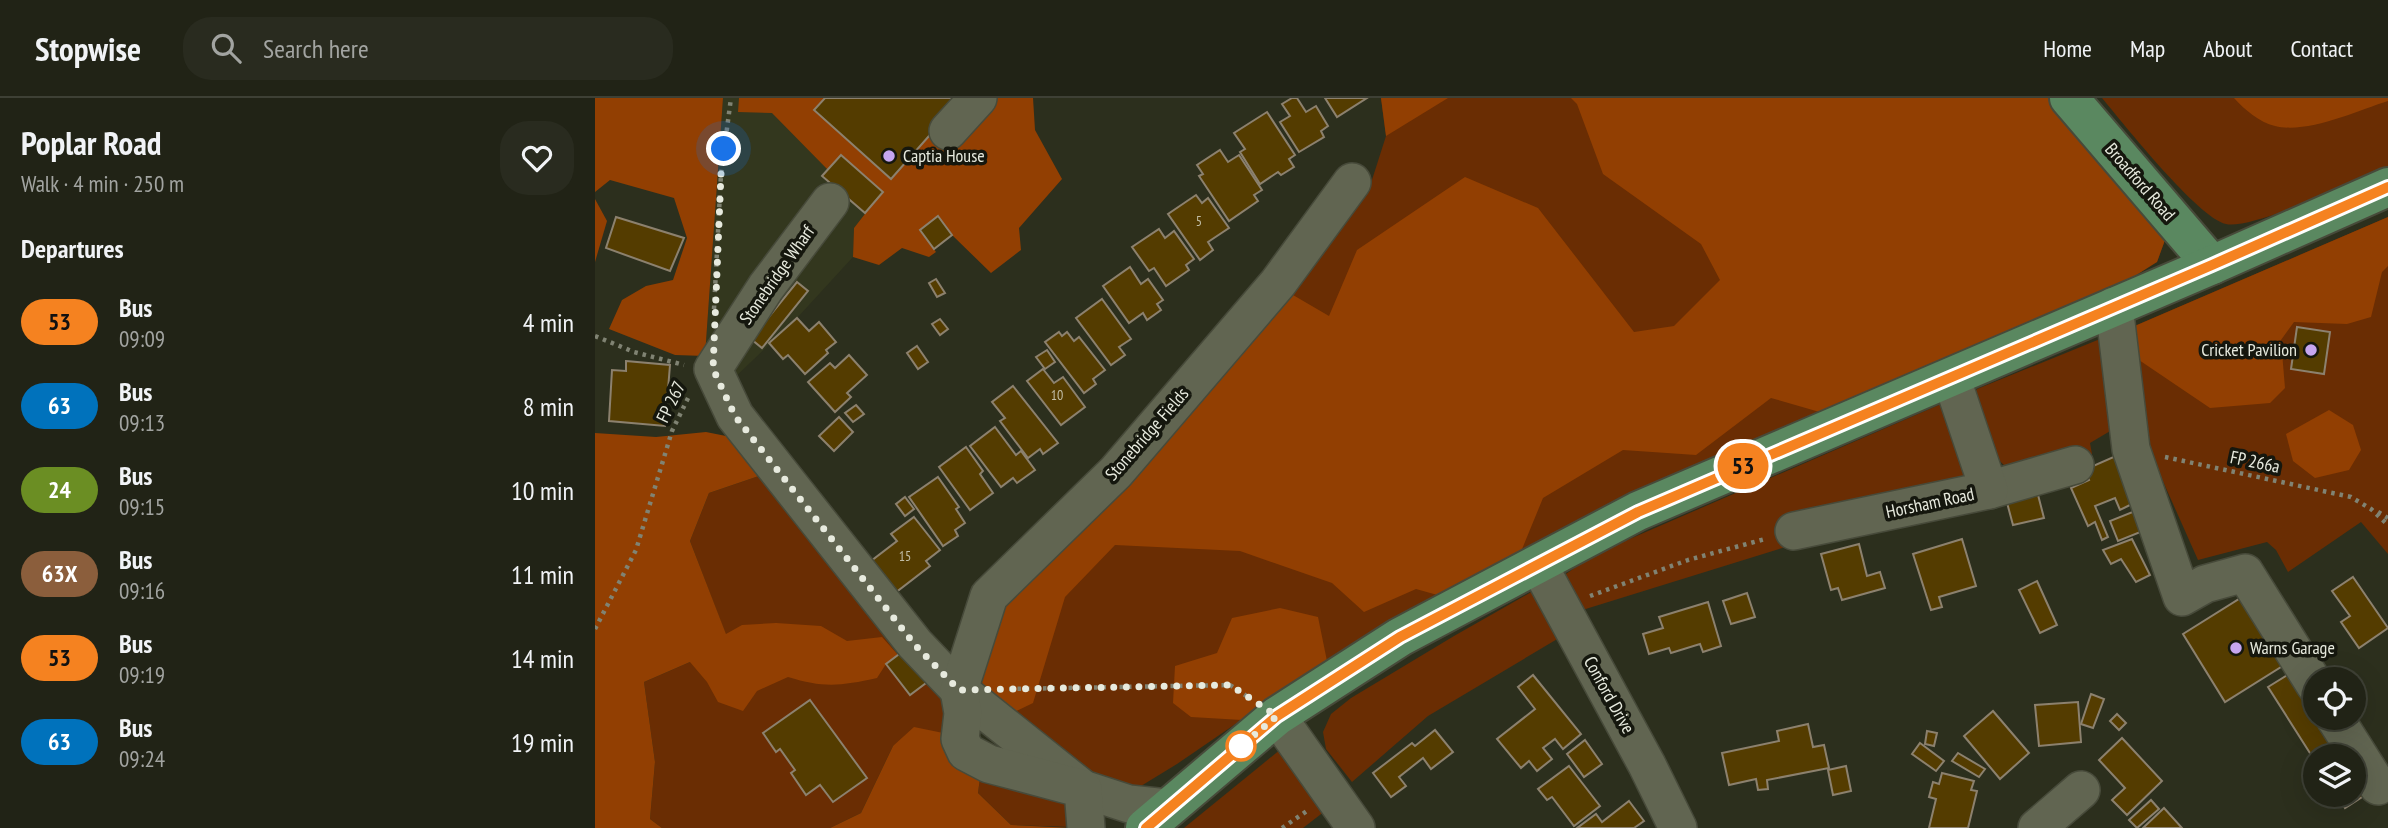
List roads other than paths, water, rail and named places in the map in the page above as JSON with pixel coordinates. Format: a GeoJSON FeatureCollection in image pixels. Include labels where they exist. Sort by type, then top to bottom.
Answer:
{"type":"FeatureCollection","features":[{"type":"Feature","properties":{"kind":"main road","name":"Broadford Road"},"geometry":{"type":"LineString","coordinates":[[2069,98],[2212,265]]}},
{"type":"Feature","properties":{"kind":"main road"},"geometry":{"type":"LineString","coordinates":[[1156,818],[1277,716],[1400,637],[1638,512],[2388,187]]}},
{"type":"Feature","properties":{"kind":"street"},"geometry":{"type":"LineString","coordinates":[[949,131],[978,98]]}},
{"type":"Feature","properties":{"kind":"street","name":"Stonebridge Fields"},"geometry":{"type":"LineString","coordinates":[[959,690],[989,596],[1116,472],[1278,283],[1352,182]]}},
{"type":"Feature","properties":{"kind":"street","name":"Stonebridge Wharf"},"geometry":{"type":"LineString","coordinates":[[830,202],[766,287],[713,369],[735,416],[915,645],[959,690]]}},
{"type":"Feature","properties":{"kind":"street"},"geometry":{"type":"LineString","coordinates":[[2114,306],[2131,449],[2182,597],[2205,584],[2245,573],[2304,667]]}},
{"type":"Feature","properties":{"kind":"street","name":"Horsham Road"},"geometry":{"type":"LineString","coordinates":[[1794,531],[1990,490],[1951,377]]}},
{"type":"Feature","properties":{"kind":"street"},"geometry":{"type":"LineString","coordinates":[[1990,490],[2075,465]]}},
{"type":"Feature","properties":{"kind":"street","name":"Conford Drive"},"geometry":{"type":"LineString","coordinates":[[1538,564],[1647,765],[1678,828]]}},
{"type":"Feature","properties":{"kind":"street"},"geometry":{"type":"LineString","coordinates":[[959,690],[1083,789],[1129,804],[1156,818]]}},
{"type":"Feature","properties":{"kind":"street"},"geometry":{"type":"LineString","coordinates":[[1277,716],[1356,828]]}},
{"type":"Feature","properties":{"kind":"street"},"geometry":{"type":"LineString","coordinates":[[2343,730],[2378,786]]}},
{"type":"Feature","properties":{"kind":"street"},"geometry":{"type":"LineString","coordinates":[[1083,789],[1086,828]]}},
{"type":"Feature","properties":{"kind":"street"},"geometry":{"type":"LineString","coordinates":[[2041,827],[2081,790]]}},
{"type":"Feature","properties":{"kind":"place","name":"Captia House"},"geometry":{"type":"Point","coordinates":[889,156]}},
{"type":"Feature","properties":{"kind":"place","name":"Cricket Pavilion"},"geometry":{"type":"Point","coordinates":[2311,350]}},
{"type":"Feature","properties":{"kind":"place","name":"Warns Garage"},"geometry":{"type":"Point","coordinates":[2236,648]}}]}
